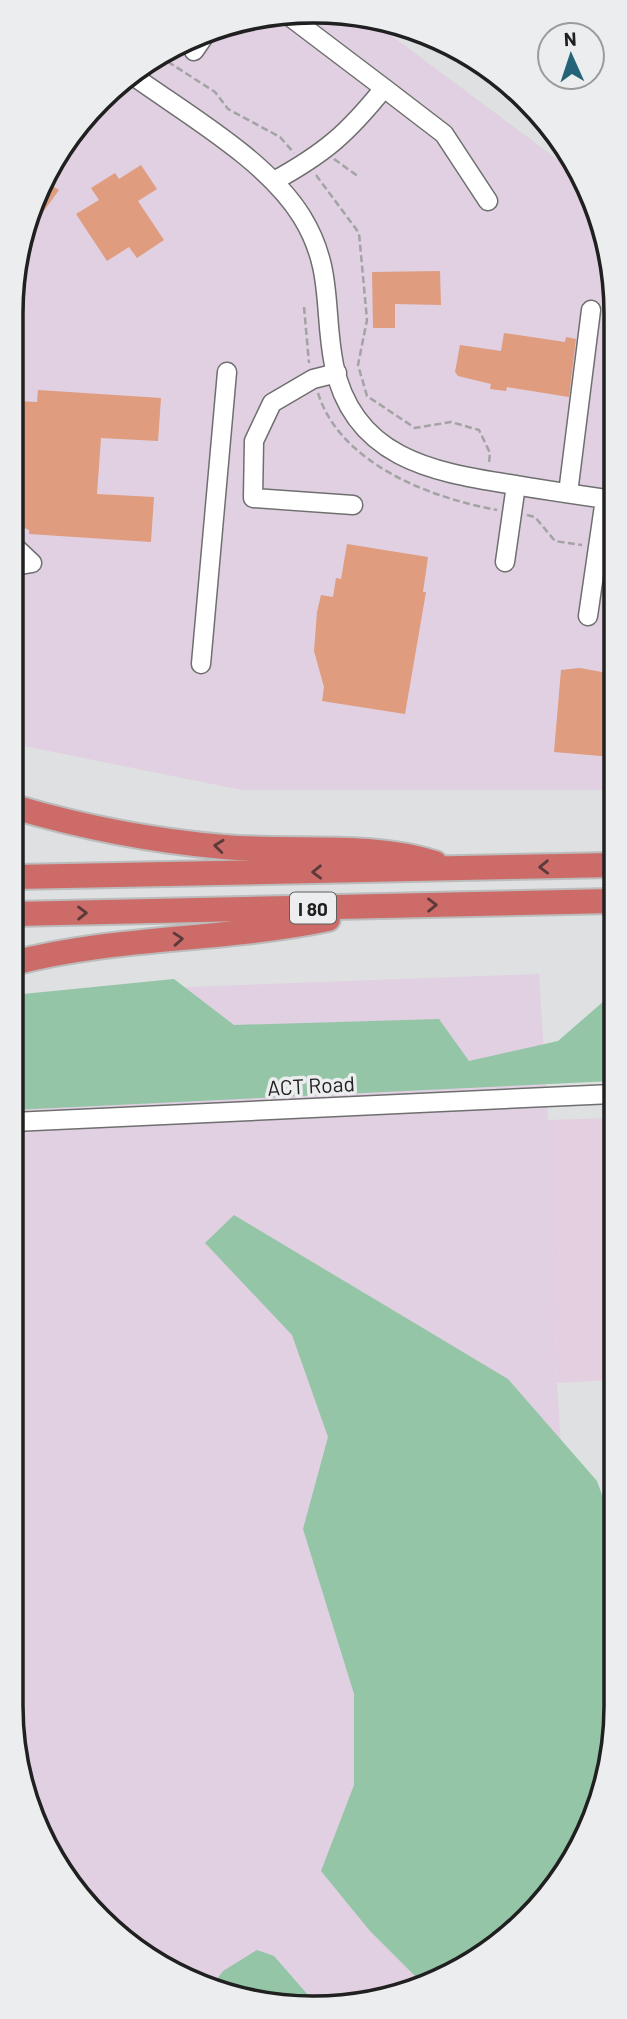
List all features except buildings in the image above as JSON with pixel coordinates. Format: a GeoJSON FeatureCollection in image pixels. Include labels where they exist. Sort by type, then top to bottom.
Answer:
{"type":"FeatureCollection","features":[{"type":"Feature","properties":{"kind":"highway"},"geometry":{"type":"LineString","coordinates":[[23,809],[135,835],[223,847],[405,853],[456,869]]}},
{"type":"Feature","properties":{"kind":"highway","name":"I 80"},"geometry":{"type":"LineString","coordinates":[[23,877],[604,865]]}},
{"type":"Feature","properties":{"kind":"highway","name":"I 80"},"geometry":{"type":"LineString","coordinates":[[23,914],[604,901]]}},
{"type":"Feature","properties":{"kind":"highway"},"geometry":{"type":"LineString","coordinates":[[23,961],[118,943],[271,931],[387,907]]}},
{"type":"Feature","properties":{"kind":"street"},"geometry":{"type":"LineString","coordinates":[[298,23],[444,134],[488,201]]}},
{"type":"Feature","properties":{"kind":"street"},"geometry":{"type":"LineString","coordinates":[[140,81],[274,181],[302,217],[324,270],[337,373],[356,414],[387,447],[427,468],[488,481],[604,499]]}},
{"type":"Feature","properties":{"kind":"street"},"geometry":{"type":"LineString","coordinates":[[274,181],[305,164],[347,133],[384,88]]}},
{"type":"Feature","properties":{"kind":"street"},"geometry":{"type":"LineString","coordinates":[[568,493],[591,310]]}},
{"type":"Feature","properties":{"kind":"street"},"geometry":{"type":"LineString","coordinates":[[201,664],[227,372]]}},
{"type":"Feature","properties":{"kind":"street"},"geometry":{"type":"LineString","coordinates":[[337,373],[313,379],[272,403],[254,441],[253,498],[354,506]]}},
{"type":"Feature","properties":{"kind":"street"},"geometry":{"type":"LineString","coordinates":[[505,562],[516,485]]}},
{"type":"Feature","properties":{"kind":"street"},"geometry":{"type":"LineString","coordinates":[[588,616],[604,524]]}},
{"type":"Feature","properties":{"kind":"street"},"geometry":{"type":"LineString","coordinates":[[23,555],[32,563],[23,565]]}},
{"type":"Feature","properties":{"kind":"street","name":"ACT Road"},"geometry":{"type":"LineString","coordinates":[[23,1122],[604,1094]]}},
{"type":"Feature","properties":{"kind":"path"},"geometry":{"type":"LineString","coordinates":[[168,62],[215,92],[228,109],[280,137],[320,180],[359,233],[367,320],[358,365],[368,396],[415,428],[451,422],[479,430],[490,453],[488,481]]}},
{"type":"Feature","properties":{"kind":"path"},"geometry":{"type":"LineString","coordinates":[[513,513],[535,517],[555,541],[599,548]]}},
{"type":"Feature","properties":{"kind":"shaded area"},"geometry":{"type":"Polygon","coordinates":[[[294,23],[351,25],[387,33],[562,163],[589,220],[599,257],[604,294],[604,790],[242,790],[23,746],[25,276],[38,220],[62,168],[95,122],[137,83],[185,53],[238,33],[294,23]]]}},
{"type":"Feature","properties":{"kind":"shaded area"},"geometry":{"type":"Polygon","coordinates":[[[539,974],[548,1120],[557,1383],[584,1812],[555,1867],[519,1911],[490,1936],[459,1957],[407,1981],[351,1994],[294,1996],[238,1986],[185,1966],[137,1936],[95,1897],[62,1851],[38,1799],[28,1762],[23,1725],[23,1004],[55,992],[539,974]]]}},
{"type":"Feature","properties":{"kind":"shaded area"},"geometry":{"type":"Polygon","coordinates":[[[604,1118],[604,1380],[557,1383],[548,1120],[604,1118]]]}},
{"type":"Feature","properties":{"kind":"green space"},"geometry":{"type":"Polygon","coordinates":[[[174,979],[234,1025],[439,1019],[469,1061],[558,1041],[604,1001],[604,1081],[23,1110],[23,994],[174,979]]]}},
{"type":"Feature","properties":{"kind":"green space"},"geometry":{"type":"Polygon","coordinates":[[[234,1215],[508,1379],[597,1481],[604,1500],[604,1725],[599,1762],[582,1817],[555,1867],[519,1911],[475,1947],[416,1977],[370,1931],[321,1871],[354,1785],[354,1694],[303,1529],[328,1437],[292,1335],[205,1243],[234,1215]]]}},
{"type":"Feature","properties":{"kind":"green space"},"geometry":{"type":"Polygon","coordinates":[[[257,1950],[274,1956],[309,1996],[257,1991],[217,1980],[223,1971],[257,1950]]]}}]}
